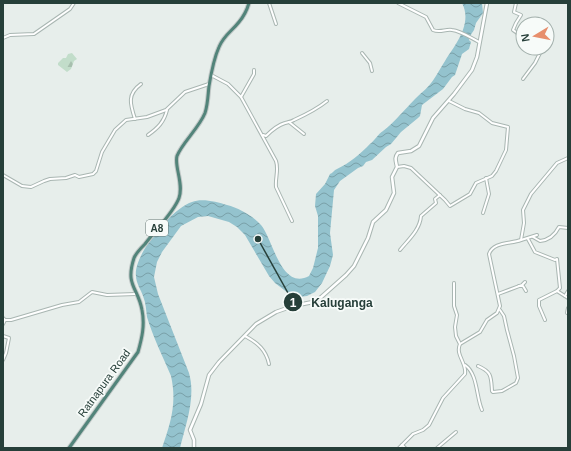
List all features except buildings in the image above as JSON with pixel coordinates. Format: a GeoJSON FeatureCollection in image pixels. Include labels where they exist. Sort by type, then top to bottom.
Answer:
{"type":"FeatureCollection","features":[{"type":"Feature","properties":{"kind":"highway","name":"Ratnapura Road"},"geometry":{"type":"LineString","coordinates":[[69,448],[138,352],[144,325],[142,309],[130,280],[134,256],[173,208],[179,198],[181,190],[176,159],[193,134],[204,114],[209,84],[218,49],[228,32],[239,22],[249,3]]}},
{"type":"Feature","properties":{"kind":"street"},"geometry":{"type":"LineString","coordinates":[[3,38],[10,35],[34,34],[70,9],[74,3]]}},
{"type":"Feature","properties":{"kind":"street"},"geometry":{"type":"LineString","coordinates":[[269,3],[276,24]]}},
{"type":"Feature","properties":{"kind":"street"},"geometry":{"type":"LineString","coordinates":[[398,3],[426,17],[433,30],[437,32],[455,30],[479,42]]}},
{"type":"Feature","properties":{"kind":"street"},"geometry":{"type":"LineString","coordinates":[[194,448],[194,440],[190,430],[202,404],[209,375],[219,362],[246,336],[256,324],[276,312],[319,299],[346,275],[358,259],[368,238],[373,222],[386,210],[394,193],[392,177],[397,167],[396,156],[398,153],[411,151],[419,146],[433,118],[472,70],[477,57],[488,3]]}},
{"type":"Feature","properties":{"kind":"street"},"geometry":{"type":"LineString","coordinates":[[516,3],[514,12],[520,16]]}},
{"type":"Feature","properties":{"kind":"street"},"geometry":{"type":"LineString","coordinates":[[362,53],[370,63],[372,71]]}},
{"type":"Feature","properties":{"kind":"street"},"geometry":{"type":"LineString","coordinates":[[523,79],[538,56]]}},
{"type":"Feature","properties":{"kind":"street"},"geometry":{"type":"LineString","coordinates":[[241,98],[254,74],[254,70]]}},
{"type":"Feature","properties":{"kind":"street"},"geometry":{"type":"LineString","coordinates":[[211,75],[228,84],[241,98],[262,135],[276,161],[278,172],[275,180],[276,187],[292,221]]}},
{"type":"Feature","properties":{"kind":"street"},"geometry":{"type":"LineString","coordinates":[[135,119],[130,104],[133,91],[141,84]]}},
{"type":"Feature","properties":{"kind":"street"},"geometry":{"type":"LineString","coordinates":[[3,175],[22,186],[32,187],[50,179],[75,176],[79,177],[93,174],[96,171],[102,152],[115,130],[126,120],[147,117],[167,109],[185,92],[209,84]]}},
{"type":"Feature","properties":{"kind":"street"},"geometry":{"type":"LineString","coordinates":[[262,135],[266,136],[284,123],[321,106],[327,101]]}},
{"type":"Feature","properties":{"kind":"street"},"geometry":{"type":"LineString","coordinates":[[397,167],[404,166],[411,168],[450,206],[470,194],[476,183],[492,176],[496,171],[503,158],[508,142],[508,127],[492,123],[479,113],[465,109],[448,101]]}},
{"type":"Feature","properties":{"kind":"street"},"geometry":{"type":"LineString","coordinates":[[148,135],[163,122],[167,109]]}},
{"type":"Feature","properties":{"kind":"street"},"geometry":{"type":"LineString","coordinates":[[289,122],[304,134]]}},
{"type":"Feature","properties":{"kind":"street"},"geometry":{"type":"LineString","coordinates":[[521,240],[524,223],[524,210],[531,194],[557,163],[568,158]]}},
{"type":"Feature","properties":{"kind":"street"},"geometry":{"type":"LineString","coordinates":[[483,213],[488,189],[486,178]]}},
{"type":"Feature","properties":{"kind":"street"},"geometry":{"type":"LineString","coordinates":[[400,250],[416,230],[420,221],[420,216],[436,203],[435,200],[440,195]]}},
{"type":"Feature","properties":{"kind":"street"},"geometry":{"type":"LineString","coordinates":[[533,237],[540,242],[548,240],[557,232],[559,227],[568,228]]}},
{"type":"Feature","properties":{"kind":"street"},"geometry":{"type":"LineString","coordinates":[[478,366],[489,372],[491,377],[492,392],[502,391],[516,383],[518,378],[514,356],[504,316],[500,310],[489,254],[490,250],[494,246],[528,239],[537,235]]}},
{"type":"Feature","properties":{"kind":"street"},"geometry":{"type":"LineString","coordinates":[[528,239],[535,252],[555,260],[557,259],[560,288],[539,300],[539,306],[545,320]]}},
{"type":"Feature","properties":{"kind":"street"},"geometry":{"type":"LineString","coordinates":[[498,294],[525,282]]}},
{"type":"Feature","properties":{"kind":"street"},"geometry":{"type":"LineString","coordinates":[[454,283],[454,306],[457,314],[455,327],[456,336],[460,344],[459,353],[472,375],[482,410]]}},
{"type":"Feature","properties":{"kind":"street"},"geometry":{"type":"LineString","coordinates":[[518,286],[523,286],[526,291]]}},
{"type":"Feature","properties":{"kind":"street"},"geometry":{"type":"LineString","coordinates":[[557,291],[567,297],[568,291]]}},
{"type":"Feature","properties":{"kind":"street"},"geometry":{"type":"LineString","coordinates":[[3,324],[4,319],[11,320],[62,305],[79,302],[92,292],[107,295],[136,294]]}},
{"type":"Feature","properties":{"kind":"street"},"geometry":{"type":"LineString","coordinates":[[567,313],[568,308]]}},
{"type":"Feature","properties":{"kind":"street"},"geometry":{"type":"LineString","coordinates":[[460,344],[480,332],[487,320],[500,310]]}},
{"type":"Feature","properties":{"kind":"street"},"geometry":{"type":"LineString","coordinates":[[3,336],[9,338],[6,354],[3,360]]}},
{"type":"Feature","properties":{"kind":"street"},"geometry":{"type":"LineString","coordinates":[[246,336],[259,345],[264,351],[269,364]]}},
{"type":"Feature","properties":{"kind":"street"},"geometry":{"type":"LineString","coordinates":[[399,448],[413,434],[423,430],[429,425],[443,398],[465,374],[465,365]]}},
{"type":"Feature","properties":{"kind":"street"},"geometry":{"type":"LineString","coordinates":[[437,448],[456,432]]}},
{"type":"Feature","properties":{"kind":"street"},"geometry":{"type":"LineString","coordinates":[[402,445],[405,448]]}},
{"type":"Feature","properties":{"kind":"green space"},"geometry":{"type":"Polygon","coordinates":[[[72,53],[77,59],[74,61],[71,69],[67,72],[58,65],[58,63],[63,58],[66,58],[68,54],[72,53]]]}},
{"type":"Feature","properties":{"kind":"water"},"geometry":{"type":"Polygon","coordinates":[[[462,3],[482,3],[483,13],[470,36],[469,40],[471,42],[469,49],[462,54],[455,75],[443,89],[422,105],[420,116],[401,132],[391,144],[372,160],[366,162],[363,166],[340,181],[334,190],[330,233],[333,255],[330,266],[322,283],[315,292],[307,296],[292,296],[275,283],[269,276],[245,235],[237,227],[229,222],[208,216],[198,217],[181,226],[162,252],[157,262],[154,277],[158,294],[189,373],[191,382],[191,401],[180,448],[162,448],[172,412],[173,386],[171,376],[149,324],[145,301],[136,279],[137,267],[141,256],[155,233],[174,213],[192,202],[205,200],[227,205],[246,213],[261,225],[279,261],[291,276],[299,279],[309,276],[313,268],[318,248],[318,216],[315,206],[316,194],[325,184],[330,174],[351,161],[395,120],[432,82],[461,34],[465,19],[465,11],[462,3]]]}},
{"type":"Feature","properties":{"kind":"place","name":"Kaluganga"},"geometry":{"type":"Point","coordinates":[258,239]}}]}
